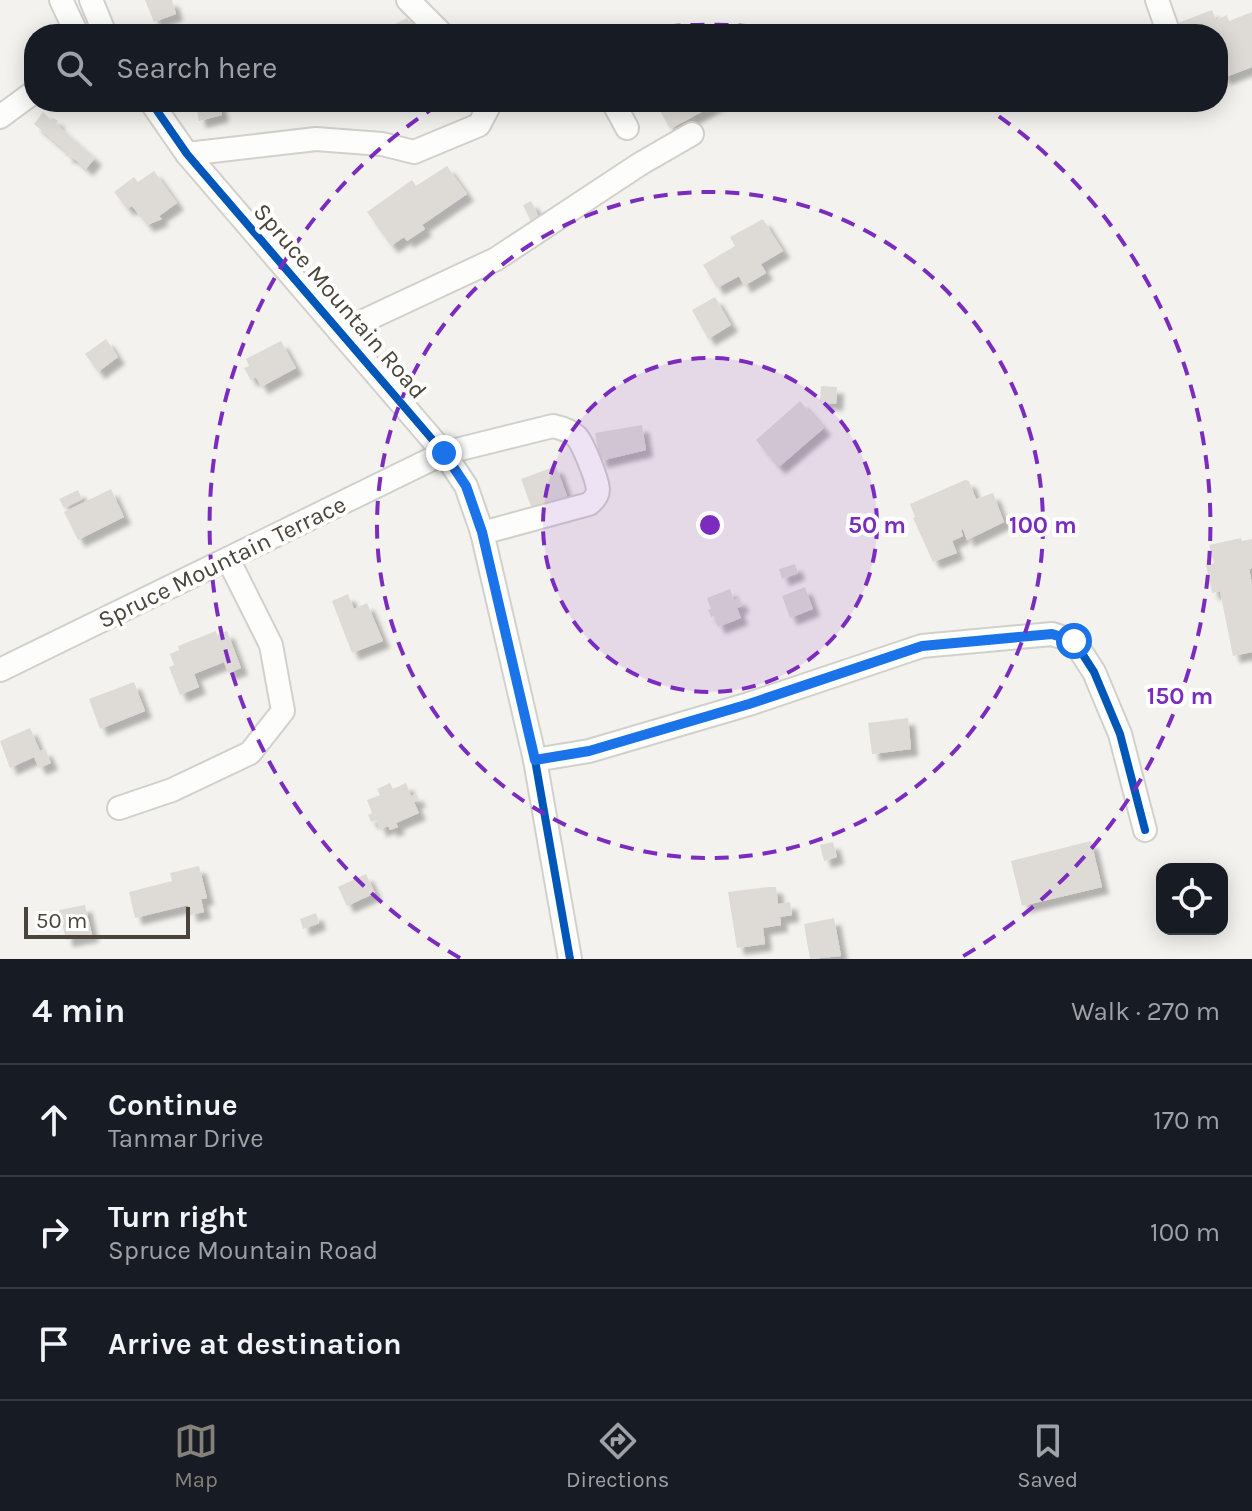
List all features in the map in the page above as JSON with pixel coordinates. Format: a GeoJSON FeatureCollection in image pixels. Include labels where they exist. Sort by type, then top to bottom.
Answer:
{"type":"FeatureCollection","features":[{"type":"Feature","properties":{"kind":"street"},"geometry":{"type":"LineString","coordinates":[[61,0],[72,24]]}},
{"type":"Feature","properties":{"kind":"street"},"geometry":{"type":"LineString","coordinates":[[91,0],[101,24]]}},
{"type":"Feature","properties":{"kind":"street"},"geometry":{"type":"LineString","coordinates":[[408,0],[432,24]]}},
{"type":"Feature","properties":{"kind":"street"},"geometry":{"type":"LineString","coordinates":[[1157,0],[1165,24]]}},
{"type":"Feature","properties":{"kind":"street"},"geometry":{"type":"LineString","coordinates":[[0,117],[24,99]]}},
{"type":"Feature","properties":{"kind":"street","name":"Spruce Mountain Road"},"geometry":{"type":"LineString","coordinates":[[158,112],[187,154],[444,453],[466,486],[482,533],[535,760],[570,959]]}},
{"type":"Feature","properties":{"kind":"street"},"geometry":{"type":"LineString","coordinates":[[187,154],[316,139],[382,144],[414,152],[479,125],[486,112]]}},
{"type":"Feature","properties":{"kind":"street"},"geometry":{"type":"LineString","coordinates":[[618,112],[627,128]]}},
{"type":"Feature","properties":{"kind":"street"},"geometry":{"type":"LineString","coordinates":[[340,332],[496,259],[640,164],[692,134]]}},
{"type":"Feature","properties":{"kind":"street","name":"Spruce Mountain Terrace"},"geometry":{"type":"LineString","coordinates":[[0,670],[444,453],[553,426],[568,430],[579,438],[596,480],[596,498],[589,504],[482,533]]}},
{"type":"Feature","properties":{"kind":"street"},"geometry":{"type":"LineString","coordinates":[[119,808],[172,790],[250,753],[283,711],[271,645],[228,559]]}},
{"type":"Feature","properties":{"kind":"street"},"geometry":{"type":"LineString","coordinates":[[535,760],[589,751],[749,704],[922,646],[1052,634],[1074,641],[1094,672],[1120,734],[1145,830]]}},
{"type":"Feature","properties":{"kind":"building"},"geometry":{"type":"Polygon","coordinates":[[[145,0],[172,0],[176,14],[154,22],[145,0]]]}},
{"type":"Feature","properties":{"kind":"building"},"geometry":{"type":"Polygon","coordinates":[[[1212,10],[1216,20],[1227,15],[1229,21],[1252,12],[1252,67],[1228,76],[1228,24],[1178,23],[1212,10]]]}},
{"type":"Feature","properties":{"kind":"building"},"geometry":{"type":"Polygon","coordinates":[[[407,18],[413,24],[395,24],[407,18]]]}},
{"type":"Feature","properties":{"kind":"building"},"geometry":{"type":"Polygon","coordinates":[[[43,112],[51,120],[58,121],[56,124],[95,158],[86,169],[70,155],[65,155],[67,152],[34,124],[43,112]]]}},
{"type":"Feature","properties":{"kind":"building"},"geometry":{"type":"Polygon","coordinates":[[[197,112],[221,112],[222,115],[199,121],[197,112]]]}},
{"type":"Feature","properties":{"kind":"building"},"geometry":{"type":"Polygon","coordinates":[[[661,112],[701,112],[670,129],[661,112]]]}},
{"type":"Feature","properties":{"kind":"building"},"geometry":{"type":"Polygon","coordinates":[[[447,166],[467,194],[422,225],[425,229],[407,241],[404,237],[391,246],[367,212],[412,180],[416,186],[447,166]]]}},
{"type":"Feature","properties":{"kind":"building"},"geometry":{"type":"Polygon","coordinates":[[[154,171],[177,203],[159,216],[162,219],[147,225],[132,206],[127,209],[114,192],[134,177],[138,182],[154,171]]]}},
{"type":"Feature","properties":{"kind":"building"},"geometry":{"type":"Polygon","coordinates":[[[531,201],[540,219],[532,224],[523,205],[531,201]]]}},
{"type":"Feature","properties":{"kind":"building"},"geometry":{"type":"Polygon","coordinates":[[[763,219],[783,251],[761,264],[766,273],[744,286],[739,276],[717,288],[703,265],[735,246],[730,237],[763,219]]]}},
{"type":"Feature","properties":{"kind":"building"},"geometry":{"type":"Polygon","coordinates":[[[715,297],[731,325],[708,339],[692,310],[715,297]]]}},
{"type":"Feature","properties":{"kind":"building"},"geometry":{"type":"Polygon","coordinates":[[[106,339],[118,357],[98,372],[85,354],[106,339]]]}},
{"type":"Feature","properties":{"kind":"building"},"geometry":{"type":"Polygon","coordinates":[[[281,341],[296,368],[261,387],[256,377],[251,380],[244,368],[249,366],[246,359],[281,341]]]}},
{"type":"Feature","properties":{"kind":"building"},"geometry":{"type":"Polygon","coordinates":[[[821,386],[837,387],[836,404],[820,402],[821,386]]]}},
{"type":"Feature","properties":{"kind":"building"},"geometry":{"type":"Polygon","coordinates":[[[800,401],[824,428],[777,466],[756,440],[800,401]]]}},
{"type":"Feature","properties":{"kind":"building"},"geometry":{"type":"Polygon","coordinates":[[[642,425],[646,450],[600,461],[595,433],[642,425]]]}},
{"type":"Feature","properties":{"kind":"building"},"geometry":{"type":"Polygon","coordinates":[[[556,466],[567,496],[532,509],[521,479],[556,466]]]}},
{"type":"Feature","properties":{"kind":"building"},"geometry":{"type":"Polygon","coordinates":[[[969,481],[976,499],[993,493],[1004,522],[967,540],[961,530],[963,536],[952,541],[957,553],[933,562],[910,504],[969,481]]]}},
{"type":"Feature","properties":{"kind":"building"},"geometry":{"type":"Polygon","coordinates":[[[111,489],[124,517],[78,540],[64,512],[111,489]]]}},
{"type":"Feature","properties":{"kind":"building"},"geometry":{"type":"Polygon","coordinates":[[[78,490],[82,499],[64,508],[59,499],[78,490]]]}},
{"type":"Feature","properties":{"kind":"building"},"geometry":{"type":"Polygon","coordinates":[[[1241,538],[1242,541],[1252,539],[1252,568],[1249,569],[1252,584],[1252,652],[1233,656],[1220,591],[1212,593],[1206,565],[1214,563],[1209,545],[1241,538]]]}},
{"type":"Feature","properties":{"kind":"building"},"geometry":{"type":"Polygon","coordinates":[[[795,564],[798,573],[782,579],[779,569],[795,564]]]}},
{"type":"Feature","properties":{"kind":"building"},"geometry":{"type":"Polygon","coordinates":[[[805,587],[813,609],[790,618],[782,596],[805,587]]]}},
{"type":"Feature","properties":{"kind":"building"},"geometry":{"type":"Polygon","coordinates":[[[730,589],[734,600],[739,598],[742,606],[737,608],[741,618],[718,627],[708,610],[711,609],[707,598],[730,589]]]}},
{"type":"Feature","properties":{"kind":"building"},"geometry":{"type":"Polygon","coordinates":[[[348,594],[354,609],[367,603],[383,641],[352,653],[332,601],[348,594]]]}},
{"type":"Feature","properties":{"kind":"building"},"geometry":{"type":"Polygon","coordinates":[[[216,631],[217,635],[227,631],[241,668],[228,673],[224,662],[194,674],[199,687],[180,695],[169,667],[174,665],[170,654],[179,650],[178,646],[216,631]]]}},
{"type":"Feature","properties":{"kind":"building"},"geometry":{"type":"Polygon","coordinates":[[[134,682],[145,711],[100,729],[89,699],[134,682]]]}},
{"type":"Feature","properties":{"kind":"building"},"geometry":{"type":"Polygon","coordinates":[[[908,718],[911,749],[872,754],[868,723],[908,718]]]}},
{"type":"Feature","properties":{"kind":"building"},"geometry":{"type":"Polygon","coordinates":[[[30,728],[40,751],[45,749],[51,763],[39,768],[34,757],[10,768],[0,741],[30,728]]]}},
{"type":"Feature","properties":{"kind":"building"},"geometry":{"type":"Polygon","coordinates":[[[390,783],[393,789],[406,783],[411,796],[416,794],[419,800],[414,802],[419,813],[396,823],[398,827],[390,830],[388,826],[380,830],[376,820],[371,822],[368,815],[372,813],[367,800],[380,795],[377,789],[390,783]]]}},
{"type":"Feature","properties":{"kind":"building"},"geometry":{"type":"Polygon","coordinates":[[[1091,841],[1102,887],[1022,906],[1011,861],[1091,841]]]}},
{"type":"Feature","properties":{"kind":"building"},"geometry":{"type":"Polygon","coordinates":[[[833,842],[837,857],[824,861],[820,845],[833,842]]]}},
{"type":"Feature","properties":{"kind":"building"},"geometry":{"type":"Polygon","coordinates":[[[199,866],[207,898],[201,899],[204,912],[190,915],[188,905],[135,918],[129,892],[172,881],[170,873],[199,866]]]}},
{"type":"Feature","properties":{"kind":"building"},"geometry":{"type":"Polygon","coordinates":[[[366,874],[375,893],[347,906],[338,887],[366,874]]]}},
{"type":"Feature","properties":{"kind":"building"},"geometry":{"type":"Polygon","coordinates":[[[776,887],[778,904],[790,902],[792,915],[780,917],[781,925],[763,928],[765,944],[737,948],[728,892],[776,887]]]}},
{"type":"Feature","properties":{"kind":"building"},"geometry":{"type":"Polygon","coordinates":[[[85,905],[92,935],[66,940],[59,910],[85,905]]]}},
{"type":"Feature","properties":{"kind":"building"},"geometry":{"type":"Polygon","coordinates":[[[316,913],[319,923],[303,929],[300,919],[316,913]]]}},
{"type":"Feature","properties":{"kind":"building"},"geometry":{"type":"Polygon","coordinates":[[[834,918],[841,956],[810,959],[804,924],[834,918]]]}},
{"type":"Feature","properties":{"kind":"cycle path"},"geometry":{"type":"LineString","coordinates":[[158,112],[187,154],[444,453],[466,486],[482,532],[535,760],[570,959]]}},
{"type":"Feature","properties":{"kind":"cycle path"},"geometry":{"type":"LineString","coordinates":[[535,760],[589,751],[749,704],[922,646],[1052,634],[1074,641],[1094,672],[1120,734],[1145,830]]}},
{"type":"Feature","properties":{"kind":"route"},"geometry":{"type":"LineString","coordinates":[[444,453],[466,486],[482,532],[535,760],[589,751],[749,704],[922,646],[1052,634],[1074,641]]}}]}
